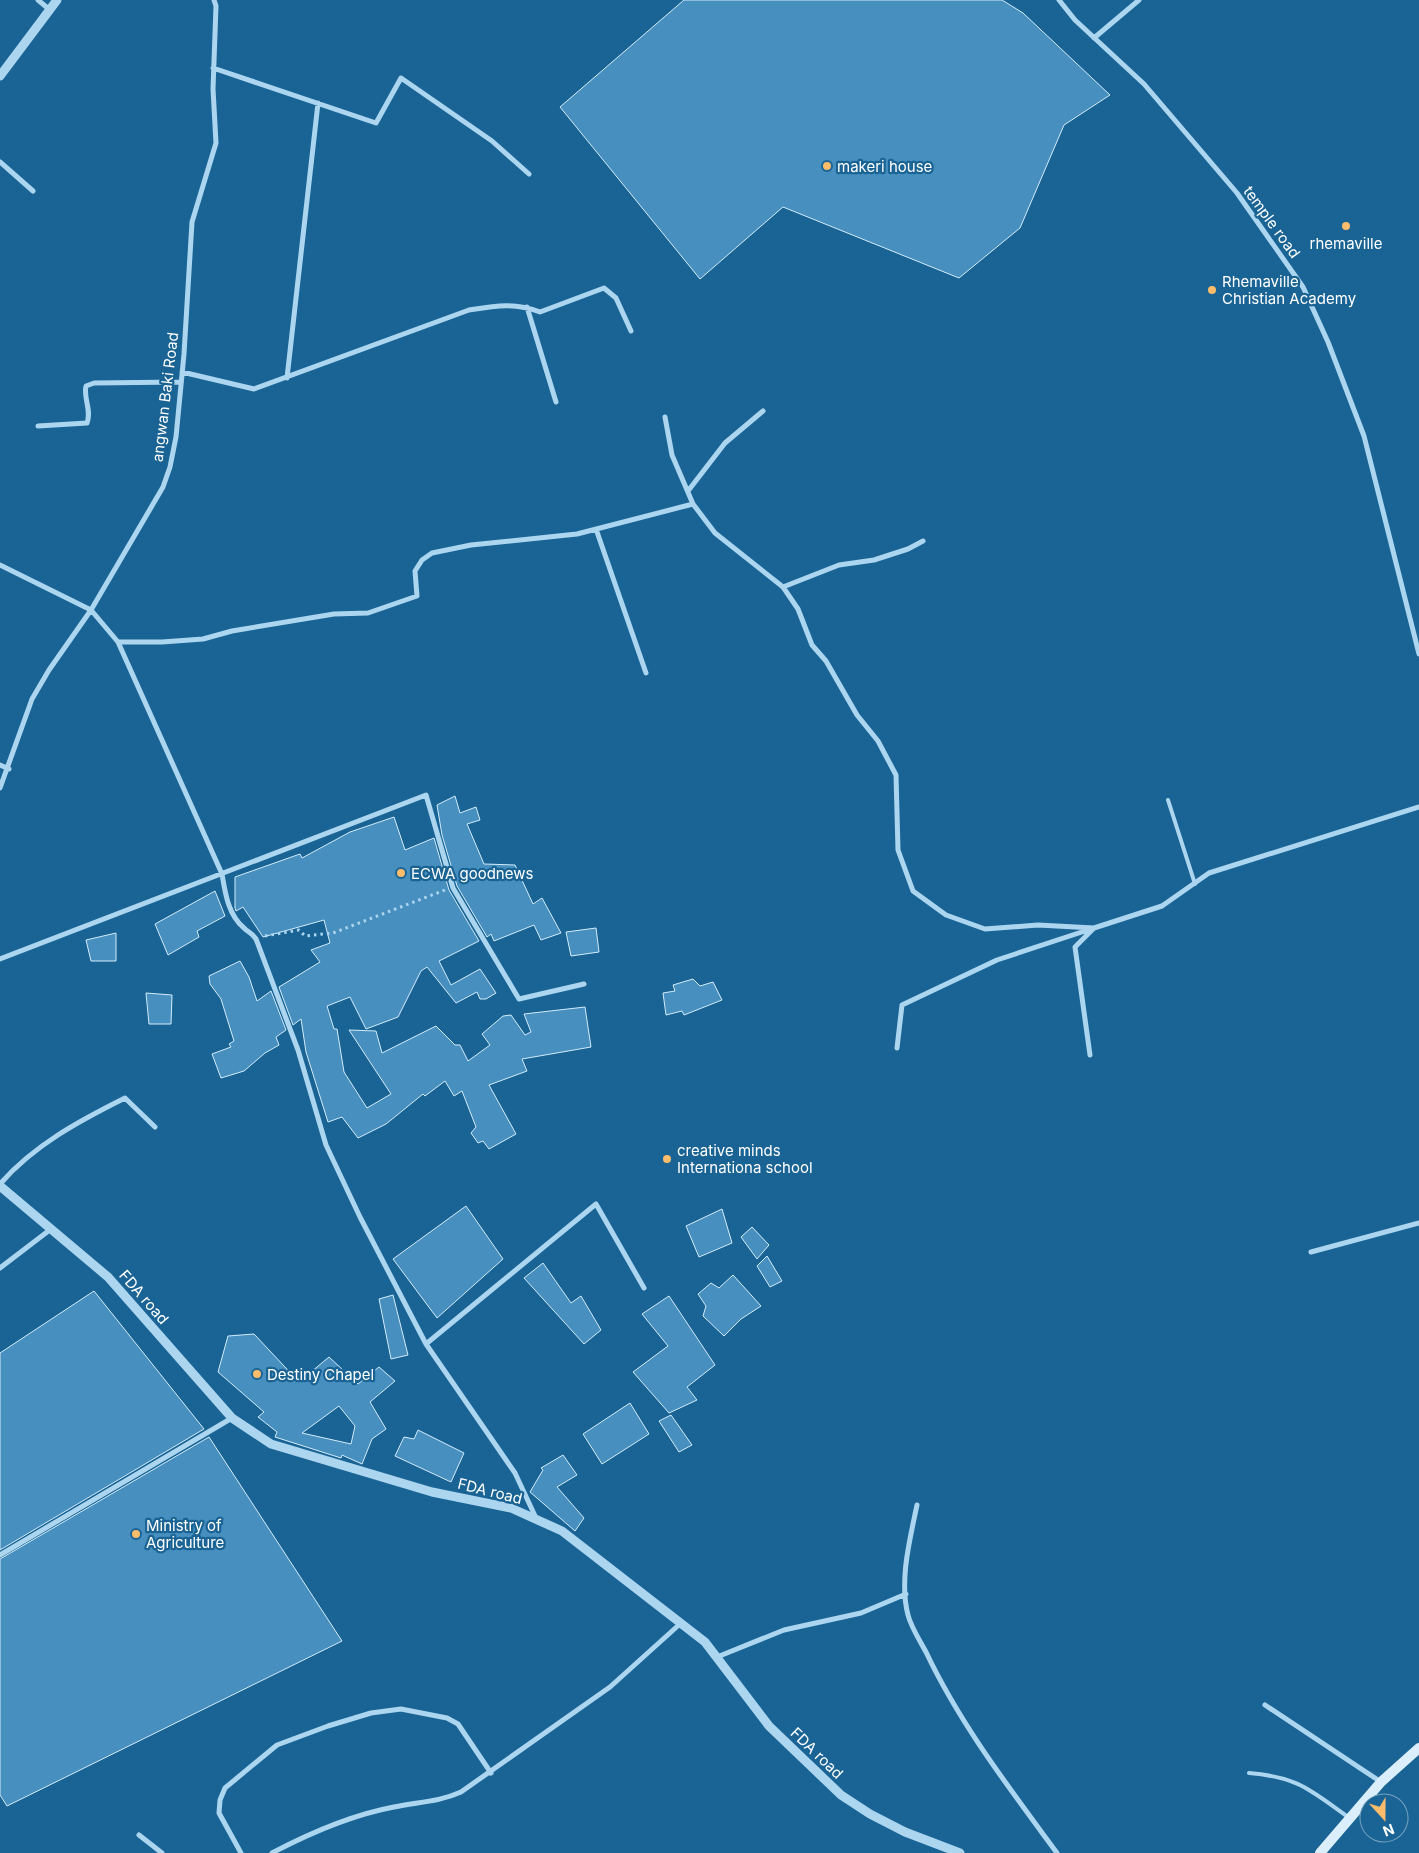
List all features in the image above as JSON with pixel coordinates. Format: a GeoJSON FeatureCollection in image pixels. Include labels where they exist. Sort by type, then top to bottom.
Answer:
{"type":"FeatureCollection","features":[{"type":"Feature","properties":{"kind":"main road"},"geometry":{"type":"LineString","coordinates":[[1320,1853],[1381,1782],[1419,1748]]}},
{"type":"Feature","properties":{"kind":"street"},"geometry":{"type":"LineString","coordinates":[[38,0],[50,10]]}},
{"type":"Feature","properties":{"kind":"street"},"geometry":{"type":"LineString","coordinates":[[0,76],[57,0]]}},
{"type":"Feature","properties":{"kind":"street","name":"angwan Baki Road"},"geometry":{"type":"LineString","coordinates":[[0,788],[32,700],[49,670],[91,610],[163,487],[170,467],[176,437],[182,372],[192,222],[216,143],[213,68],[216,6],[214,0]]}},
{"type":"Feature","properties":{"kind":"street","name":"temple road"},"geometry":{"type":"LineString","coordinates":[[1059,0],[1075,20],[1144,84],[1230,186],[1303,287],[1328,342],[1364,436],[1419,654]]}},
{"type":"Feature","properties":{"kind":"street"},"geometry":{"type":"LineString","coordinates":[[1094,38],[1139,0]]}},
{"type":"Feature","properties":{"kind":"street"},"geometry":{"type":"LineString","coordinates":[[213,68],[376,123],[401,78],[492,141],[529,174]]}},
{"type":"Feature","properties":{"kind":"street"},"geometry":{"type":"LineString","coordinates":[[287,378],[318,104]]}},
{"type":"Feature","properties":{"kind":"street"},"geometry":{"type":"LineString","coordinates":[[0,162],[33,191]]}},
{"type":"Feature","properties":{"kind":"street"},"geometry":{"type":"LineString","coordinates":[[182,372],[254,389],[469,310],[505,304],[528,307],[540,312],[604,288],[616,298],[631,332]]}},
{"type":"Feature","properties":{"kind":"street"},"geometry":{"type":"LineString","coordinates":[[528,307],[556,402]]}},
{"type":"Feature","properties":{"kind":"street"},"geometry":{"type":"LineString","coordinates":[[38,426],[87,423],[90,416],[85,392],[86,386],[94,383],[181,382]]}},
{"type":"Feature","properties":{"kind":"street"},"geometry":{"type":"LineString","coordinates":[[688,491],[724,443],[764,412]]}},
{"type":"Feature","properties":{"kind":"street"},"geometry":{"type":"LineString","coordinates":[[664,417],[672,455],[693,504],[714,534],[784,587],[798,609],[812,645],[826,661],[857,715],[878,740],[896,775],[898,850],[913,891],[946,915],[985,929],[1038,925],[1094,928]]}},
{"type":"Feature","properties":{"kind":"street"},"geometry":{"type":"LineString","coordinates":[[118,642],[162,642],[203,639],[232,631],[306,619],[368,613],[417,596],[415,571],[422,560],[432,553],[470,545],[577,534],[693,504]]}},
{"type":"Feature","properties":{"kind":"street"},"geometry":{"type":"LineString","coordinates":[[596,529],[646,673]]}},
{"type":"Feature","properties":{"kind":"street"},"geometry":{"type":"LineString","coordinates":[[784,587],[839,565],[874,560],[908,549],[923,541]]}},
{"type":"Feature","properties":{"kind":"street"},"geometry":{"type":"LineString","coordinates":[[0,565],[91,610],[118,642],[222,874],[227,902],[244,928],[252,933],[256,939],[298,1050],[326,1145],[360,1217],[426,1344],[515,1473],[537,1519]]}},
{"type":"Feature","properties":{"kind":"street"},"geometry":{"type":"LineString","coordinates":[[0,765],[8,769]]}},
{"type":"Feature","properties":{"kind":"street"},"geometry":{"type":"LineString","coordinates":[[0,959],[426,796],[452,888],[519,999],[584,984]]}},
{"type":"Feature","properties":{"kind":"street"},"geometry":{"type":"LineString","coordinates":[[897,1048],[902,1005],[997,960],[1162,906],[1195,884],[1209,872],[1419,807]]}},
{"type":"Feature","properties":{"kind":"street"},"geometry":{"type":"LineString","coordinates":[[1090,1056],[1075,947],[1094,928]]}},
{"type":"Feature","properties":{"kind":"street"},"geometry":{"type":"LineString","coordinates":[[0,1185],[18,1164],[76,1122],[125,1098],[155,1127]]}},
{"type":"Feature","properties":{"kind":"street","name":"FDA road"},"geometry":{"type":"LineString","coordinates":[[0,1185],[108,1277],[232,1418],[272,1444],[432,1492],[510,1508],[562,1531],[705,1642],[769,1726],[841,1795],[870,1814],[905,1832],[960,1853]]}},
{"type":"Feature","properties":{"kind":"street"},"geometry":{"type":"LineString","coordinates":[[426,1344],[596,1204],[644,1288]]}},
{"type":"Feature","properties":{"kind":"street"},"geometry":{"type":"LineString","coordinates":[[1311,1252],[1419,1223]]}},
{"type":"Feature","properties":{"kind":"street"},"geometry":{"type":"LineString","coordinates":[[0,1268],[51,1229]]}},
{"type":"Feature","properties":{"kind":"street"},"geometry":{"type":"LineString","coordinates":[[0,1555],[232,1418]]}},
{"type":"Feature","properties":{"kind":"street"},"geometry":{"type":"LineString","coordinates":[[917,1505],[910,1537],[905,1582],[908,1615],[935,1670],[1003,1778],[1057,1853]]}},
{"type":"Feature","properties":{"kind":"street"},"geometry":{"type":"LineString","coordinates":[[717,1657],[784,1630],[861,1613],[906,1594]]}},
{"type":"Feature","properties":{"kind":"street"},"geometry":{"type":"LineString","coordinates":[[272,1853],[345,1820],[393,1807],[443,1800],[461,1792],[492,1773],[610,1687],[682,1623]]}},
{"type":"Feature","properties":{"kind":"street"},"geometry":{"type":"LineString","coordinates":[[1265,1706],[1381,1782]]}},
{"type":"Feature","properties":{"kind":"street"},"geometry":{"type":"LineString","coordinates":[[240,1853],[220,1813],[220,1800],[225,1788],[277,1745],[328,1726],[371,1713],[401,1709],[446,1718],[458,1724],[492,1773]]}},
{"type":"Feature","properties":{"kind":"street"},"geometry":{"type":"LineString","coordinates":[[139,1835],[162,1853]]}},
{"type":"Feature","properties":{"kind":"lane"},"geometry":{"type":"LineString","coordinates":[[1168,800],[1195,884]]}},
{"type":"Feature","properties":{"kind":"lane"},"geometry":{"type":"LineString","coordinates":[[1249,1773],[1277,1775],[1301,1784],[1350,1819]]}},
{"type":"Feature","properties":{"kind":"path"},"geometry":{"type":"LineString","coordinates":[[264,936],[299,930],[305,936],[333,933],[452,888]]}},
{"type":"Feature","properties":{"kind":"building","name":"makeri house"},"geometry":{"type":"Polygon","coordinates":[[[684,0],[1002,0],[1023,13],[1110,95],[1064,125],[1020,228],[959,278],[783,207],[700,279],[560,107],[684,0]]]}},
{"type":"Feature","properties":{"kind":"building"},"geometry":{"type":"Polygon","coordinates":[[[455,796],[460,813],[476,807],[480,820],[467,824],[484,864],[515,865],[533,904],[542,898],[561,933],[541,940],[534,925],[494,941],[491,934],[487,937],[457,886],[442,835],[437,805],[455,796]]]}},
{"type":"Feature","properties":{"kind":"building"},"geometry":{"type":"Polygon","coordinates":[[[394,817],[405,850],[434,838],[449,890],[479,941],[439,961],[451,985],[480,969],[496,993],[486,999],[480,999],[477,992],[456,1003],[427,967],[421,971],[398,1017],[366,1029],[350,997],[327,1006],[334,1029],[337,1029],[344,1072],[367,1108],[391,1094],[349,1030],[376,1031],[382,1053],[436,1026],[455,1045],[460,1045],[468,1061],[490,1045],[482,1034],[503,1016],[511,1015],[525,1035],[531,1032],[524,1014],[585,1007],[591,1047],[522,1059],[527,1071],[489,1085],[516,1134],[489,1149],[483,1141],[478,1143],[471,1133],[476,1127],[462,1091],[454,1096],[445,1081],[425,1096],[423,1094],[386,1124],[358,1138],[342,1117],[328,1122],[306,1052],[301,1019],[293,1025],[279,987],[320,962],[311,950],[330,943],[324,920],[263,937],[243,907],[236,911],[235,908],[235,877],[300,854],[302,858],[350,832],[394,817]]]}},
{"type":"Feature","properties":{"kind":"building"},"geometry":{"type":"Polygon","coordinates":[[[215,891],[225,916],[197,931],[199,937],[168,955],[155,924],[215,891]]]}},
{"type":"Feature","properties":{"kind":"building"},"geometry":{"type":"Polygon","coordinates":[[[596,928],[599,952],[571,956],[566,932],[596,928]]]}},
{"type":"Feature","properties":{"kind":"building"},"geometry":{"type":"Polygon","coordinates":[[[116,933],[116,961],[91,961],[86,940],[116,933]]]}},
{"type":"Feature","properties":{"kind":"building"},"geometry":{"type":"Polygon","coordinates":[[[240,961],[249,977],[257,1001],[271,991],[286,1030],[276,1037],[279,1045],[265,1053],[244,1071],[221,1078],[212,1054],[231,1047],[229,1044],[234,1041],[221,999],[210,984],[209,976],[240,961]]]}},
{"type":"Feature","properties":{"kind":"building"},"geometry":{"type":"Polygon","coordinates":[[[693,979],[700,986],[713,982],[722,1000],[684,1015],[682,1011],[666,1015],[663,993],[675,991],[673,985],[693,979]]]}},
{"type":"Feature","properties":{"kind":"building"},"geometry":{"type":"Polygon","coordinates":[[[146,993],[172,995],[171,1024],[149,1024],[146,993]]]}},
{"type":"Feature","properties":{"kind":"building"},"geometry":{"type":"Polygon","coordinates":[[[466,1206],[503,1259],[437,1318],[393,1259],[466,1206]]]}},
{"type":"Feature","properties":{"kind":"building"},"geometry":{"type":"Polygon","coordinates":[[[722,1209],[732,1243],[699,1257],[686,1226],[722,1209]]]}},
{"type":"Feature","properties":{"kind":"building"},"geometry":{"type":"Polygon","coordinates":[[[752,1227],[769,1245],[757,1259],[741,1237],[752,1227]]]}},
{"type":"Feature","properties":{"kind":"building"},"geometry":{"type":"Polygon","coordinates":[[[767,1256],[782,1281],[770,1287],[757,1266],[767,1256]]]}},
{"type":"Feature","properties":{"kind":"building"},"geometry":{"type":"Polygon","coordinates":[[[543,1263],[571,1303],[581,1296],[601,1330],[584,1344],[524,1278],[543,1263]]]}},
{"type":"Feature","properties":{"kind":"building"},"geometry":{"type":"Polygon","coordinates":[[[733,1275],[761,1306],[741,1319],[724,1336],[703,1316],[706,1306],[698,1294],[711,1283],[719,1288],[733,1275]]]}},
{"type":"Feature","properties":{"kind":"building"},"geometry":{"type":"Polygon","coordinates":[[[94,1291],[204,1429],[0,1550],[0,1353],[94,1291]]]}},
{"type":"Feature","properties":{"kind":"building"},"geometry":{"type":"Polygon","coordinates":[[[393,1295],[408,1355],[391,1359],[379,1299],[393,1295]]]}},
{"type":"Feature","properties":{"kind":"building"},"geometry":{"type":"Polygon","coordinates":[[[669,1296],[715,1365],[687,1387],[697,1400],[669,1413],[633,1372],[668,1346],[642,1314],[669,1296]]]}},
{"type":"Feature","properties":{"kind":"building"},"geometry":{"type":"Polygon","coordinates":[[[254,1334],[299,1382],[329,1357],[358,1384],[379,1367],[395,1381],[370,1402],[386,1429],[372,1439],[362,1464],[342,1455],[341,1458],[275,1437],[277,1432],[258,1417],[264,1412],[218,1372],[228,1336],[254,1334]],[[339,1406],[302,1433],[351,1444],[355,1426],[339,1406]]]}},
{"type":"Feature","properties":{"kind":"building"},"geometry":{"type":"Polygon","coordinates":[[[630,1403],[649,1434],[602,1464],[583,1434],[630,1403]]]}},
{"type":"Feature","properties":{"kind":"building"},"geometry":{"type":"Polygon","coordinates":[[[671,1415],[692,1445],[679,1452],[659,1421],[671,1415]]]}},
{"type":"Feature","properties":{"kind":"building"},"geometry":{"type":"Polygon","coordinates":[[[418,1430],[464,1453],[451,1482],[395,1456],[404,1437],[414,1439],[418,1430]]]}},
{"type":"Feature","properties":{"kind":"building","name":"Ministry of Agriculture"},"geometry":{"type":"Polygon","coordinates":[[[209,1437],[342,1641],[7,1806],[0,1795],[0,1559],[209,1437]]]}},
{"type":"Feature","properties":{"kind":"building"},"geometry":{"type":"Polygon","coordinates":[[[563,1455],[577,1475],[557,1487],[584,1518],[575,1531],[530,1492],[543,1470],[541,1468],[563,1455]]]}},
{"type":"Feature","properties":{"kind":"place","name":"makeri house"},"geometry":{"type":"Point","coordinates":[827,166]}},
{"type":"Feature","properties":{"kind":"place","name":"rhemaville"},"geometry":{"type":"Point","coordinates":[1346,226]}},
{"type":"Feature","properties":{"kind":"place","name":"Rhemaville Christian Academy"},"geometry":{"type":"Point","coordinates":[1212,290]}},
{"type":"Feature","properties":{"kind":"place","name":"ECWA goodnews"},"geometry":{"type":"Point","coordinates":[401,873]}},
{"type":"Feature","properties":{"kind":"place","name":"creative minds Internationa school"},"geometry":{"type":"Point","coordinates":[667,1159]}},
{"type":"Feature","properties":{"kind":"place","name":"Destiny Chapel"},"geometry":{"type":"Point","coordinates":[257,1374]}},
{"type":"Feature","properties":{"kind":"place","name":"Ministry of Agriculture"},"geometry":{"type":"Point","coordinates":[136,1534]}}]}
